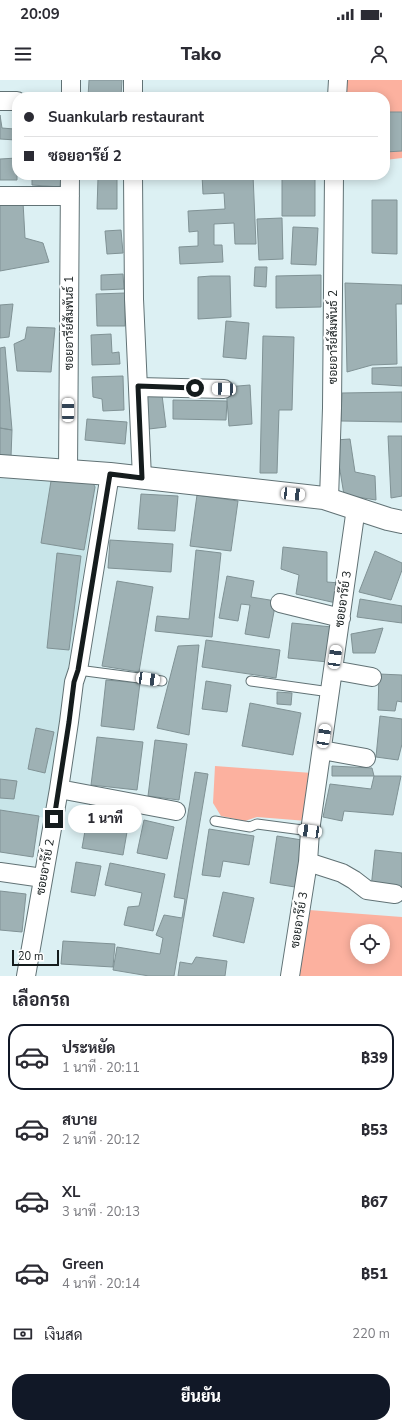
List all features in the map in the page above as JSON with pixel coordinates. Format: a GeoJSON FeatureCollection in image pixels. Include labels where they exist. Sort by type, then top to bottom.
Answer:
{"type":"FeatureCollection","features":[{"type":"Feature","properties":{"kind":"street"},"geometry":{"type":"LineString","coordinates":[[71,80],[71,92]]}},
{"type":"Feature","properties":{"kind":"street"},"geometry":{"type":"LineString","coordinates":[[133,80],[133,92]]}},
{"type":"Feature","properties":{"kind":"street"},"geometry":{"type":"LineString","coordinates":[[337,92],[338,80]]}},
{"type":"Feature","properties":{"kind":"street"},"geometry":{"type":"LineString","coordinates":[[0,101],[12,101]]}},
{"type":"Feature","properties":{"kind":"street","name":"ซอยอารีย์สัมพันธ์ 1"},"geometry":{"type":"LineString","coordinates":[[68,472],[70,180]]}},
{"type":"Feature","properties":{"kind":"street"},"geometry":{"type":"LineString","coordinates":[[134,180],[134,299],[142,478]]}},
{"type":"Feature","properties":{"kind":"street","name":"ซอยอารีย์สัมพันธ์ 2"},"geometry":{"type":"LineString","coordinates":[[329,499],[332,408],[334,180]]}},
{"type":"Feature","properties":{"kind":"street"},"geometry":{"type":"LineString","coordinates":[[0,196],[70,196]]}},
{"type":"Feature","properties":{"kind":"street"},"geometry":{"type":"LineString","coordinates":[[138,386],[224,389]]}},
{"type":"Feature","properties":{"kind":"street"},"geometry":{"type":"LineString","coordinates":[[0,466],[110,474],[329,499],[402,522]]}},
{"type":"Feature","properties":{"kind":"street","name":"ซอยอาร๊ย์ 2"},"geometry":{"type":"LineString","coordinates":[[26,976],[59,789],[74,682],[78,670],[110,474]]}},
{"type":"Feature","properties":{"kind":"street","name":"ซอยอาร๊ย์ 3"},"geometry":{"type":"LineString","coordinates":[[290,976],[308,862],[310,831],[356,508]]}},
{"type":"Feature","properties":{"kind":"street"},"geometry":{"type":"LineString","coordinates":[[280,603],[341,618]]}},
{"type":"Feature","properties":{"kind":"street"},"geometry":{"type":"LineString","coordinates":[[334,670],[372,677]]}},
{"type":"Feature","properties":{"kind":"street"},"geometry":{"type":"LineString","coordinates":[[322,750],[366,758]]}},
{"type":"Feature","properties":{"kind":"street"},"geometry":{"type":"LineString","coordinates":[[59,789],[176,811]]}},
{"type":"Feature","properties":{"kind":"street"},"geometry":{"type":"LineString","coordinates":[[308,862],[342,874],[354,880],[367,890],[395,894]]}},
{"type":"Feature","properties":{"kind":"street"},"geometry":{"type":"LineString","coordinates":[[0,872],[43,878]]}},
{"type":"Feature","properties":{"kind":"lane"},"geometry":{"type":"LineString","coordinates":[[78,670],[162,681]]}},
{"type":"Feature","properties":{"kind":"lane"},"geometry":{"type":"LineString","coordinates":[[251,681],[330,692]]}},
{"type":"Feature","properties":{"kind":"lane"},"geometry":{"type":"LineString","coordinates":[[215,821],[250,827],[257,824],[310,831]]}},
{"type":"Feature","properties":{"kind":"shaded area"},"geometry":{"type":"Polygon","coordinates":[[[346,80],[402,80],[402,158],[390,159],[390,92],[345,92],[346,80]]]}},
{"type":"Feature","properties":{"kind":"shaded area"},"geometry":{"type":"Polygon","coordinates":[[[0,473],[97,482],[46,818],[0,811],[0,473]]]}},
{"type":"Feature","properties":{"kind":"shaded area"},"geometry":{"type":"Polygon","coordinates":[[[215,766],[312,773],[307,821],[257,817],[245,821],[221,816],[213,803],[215,766]]]}},
{"type":"Feature","properties":{"kind":"shaded area"},"geometry":{"type":"Polygon","coordinates":[[[309,910],[402,917],[402,976],[298,976],[309,910]]]}},
{"type":"Feature","properties":{"kind":"building"},"geometry":{"type":"Polygon","coordinates":[[[89,80],[122,80],[121,92],[88,92],[89,80]]]}},
{"type":"Feature","properties":{"kind":"building"},"geometry":{"type":"Polygon","coordinates":[[[390,112],[402,112],[402,151],[390,152],[390,112]]]}},
{"type":"Feature","properties":{"kind":"building"},"geometry":{"type":"Polygon","coordinates":[[[0,115],[2,128],[12,129],[12,140],[0,139],[0,115]]]}},
{"type":"Feature","properties":{"kind":"building"},"geometry":{"type":"Polygon","coordinates":[[[12,158],[12,180],[0,180],[0,159],[12,158]]]}},
{"type":"Feature","properties":{"kind":"building"},"geometry":{"type":"Polygon","coordinates":[[[32,180],[61,180],[60,187],[32,185],[32,180]]]}},
{"type":"Feature","properties":{"kind":"building"},"geometry":{"type":"Polygon","coordinates":[[[98,180],[117,180],[117,209],[97,209],[98,180]]]}},
{"type":"Feature","properties":{"kind":"building"},"geometry":{"type":"Polygon","coordinates":[[[202,180],[253,180],[256,244],[235,244],[234,223],[214,224],[214,245],[222,245],[223,262],[180,264],[179,247],[198,246],[198,231],[189,232],[188,211],[225,209],[224,193],[203,194],[202,180]]]}},
{"type":"Feature","properties":{"kind":"building"},"geometry":{"type":"Polygon","coordinates":[[[282,180],[315,180],[315,216],[282,216],[282,180]]]}},
{"type":"Feature","properties":{"kind":"building"},"geometry":{"type":"Polygon","coordinates":[[[372,200],[397,200],[397,254],[372,253],[372,200]]]}},
{"type":"Feature","properties":{"kind":"building"},"geometry":{"type":"Polygon","coordinates":[[[0,202],[23,202],[25,238],[43,243],[49,262],[0,271],[0,202]]]}},
{"type":"Feature","properties":{"kind":"building"},"geometry":{"type":"Polygon","coordinates":[[[282,218],[283,259],[259,260],[257,219],[282,218]]]}},
{"type":"Feature","properties":{"kind":"building"},"geometry":{"type":"Polygon","coordinates":[[[293,227],[318,228],[316,265],[291,264],[293,227]]]}},
{"type":"Feature","properties":{"kind":"building"},"geometry":{"type":"Polygon","coordinates":[[[121,230],[123,253],[107,254],[105,231],[121,230]]]}},
{"type":"Feature","properties":{"kind":"building"},"geometry":{"type":"Polygon","coordinates":[[[255,267],[267,267],[266,287],[254,286],[255,267]]]}},
{"type":"Feature","properties":{"kind":"building"},"geometry":{"type":"Polygon","coordinates":[[[123,274],[124,289],[101,290],[101,275],[123,274]]]}},
{"type":"Feature","properties":{"kind":"building"},"geometry":{"type":"Polygon","coordinates":[[[321,275],[321,307],[276,308],[276,276],[321,275]]]}},
{"type":"Feature","properties":{"kind":"building"},"geometry":{"type":"Polygon","coordinates":[[[230,276],[231,317],[198,319],[198,277],[230,276]]]}},
{"type":"Feature","properties":{"kind":"building"},"geometry":{"type":"Polygon","coordinates":[[[345,283],[402,285],[402,304],[396,304],[397,364],[372,365],[347,372],[345,283]]]}},
{"type":"Feature","properties":{"kind":"building"},"geometry":{"type":"Polygon","coordinates":[[[125,293],[125,326],[97,326],[96,294],[125,293]]]}},
{"type":"Feature","properties":{"kind":"building"},"geometry":{"type":"Polygon","coordinates":[[[13,304],[9,337],[0,338],[0,305],[13,304]]]}},
{"type":"Feature","properties":{"kind":"building"},"geometry":{"type":"Polygon","coordinates":[[[226,321],[249,323],[246,359],[223,357],[226,321]]]}},
{"type":"Feature","properties":{"kind":"building"},"geometry":{"type":"Polygon","coordinates":[[[27,327],[55,328],[51,372],[17,371],[14,344],[25,339],[27,327]]]}},
{"type":"Feature","properties":{"kind":"building"},"geometry":{"type":"Polygon","coordinates":[[[111,334],[112,353],[119,352],[120,364],[92,365],[91,335],[111,334]]]}},
{"type":"Feature","properties":{"kind":"building"},"geometry":{"type":"Polygon","coordinates":[[[263,336],[294,337],[292,410],[279,410],[277,473],[260,473],[263,336]]]}},
{"type":"Feature","properties":{"kind":"building"},"geometry":{"type":"Polygon","coordinates":[[[5,347],[12,430],[0,428],[0,348],[5,347]]]}},
{"type":"Feature","properties":{"kind":"building"},"geometry":{"type":"Polygon","coordinates":[[[402,367],[402,386],[372,384],[372,368],[402,367]]]}},
{"type":"Feature","properties":{"kind":"building"},"geometry":{"type":"Polygon","coordinates":[[[123,376],[124,410],[103,411],[102,399],[93,397],[92,377],[123,376]]]}},
{"type":"Feature","properties":{"kind":"building"},"geometry":{"type":"Polygon","coordinates":[[[250,385],[252,424],[229,426],[226,387],[250,385]]]}},
{"type":"Feature","properties":{"kind":"building"},"geometry":{"type":"Polygon","coordinates":[[[402,392],[402,422],[341,421],[342,393],[402,392]]]}},
{"type":"Feature","properties":{"kind":"building"},"geometry":{"type":"Polygon","coordinates":[[[162,395],[166,427],[149,429],[145,397],[162,395]]]}},
{"type":"Feature","properties":{"kind":"building"},"geometry":{"type":"Polygon","coordinates":[[[173,400],[227,401],[226,420],[173,419],[173,400]]]}},
{"type":"Feature","properties":{"kind":"building"},"geometry":{"type":"Polygon","coordinates":[[[87,419],[127,422],[125,444],[85,440],[87,419]]]}},
{"type":"Feature","properties":{"kind":"building"},"geometry":{"type":"Polygon","coordinates":[[[0,428],[12,430],[11,457],[0,456],[0,428]]]}},
{"type":"Feature","properties":{"kind":"building"},"geometry":{"type":"Polygon","coordinates":[[[388,436],[402,436],[402,496],[391,498],[388,436]]]}},
{"type":"Feature","properties":{"kind":"building"},"geometry":{"type":"Polygon","coordinates":[[[350,439],[355,472],[375,476],[376,500],[344,495],[335,440],[350,439]]]}},
{"type":"Feature","properties":{"kind":"building"},"geometry":{"type":"Polygon","coordinates":[[[51,481],[93,483],[95,487],[84,550],[41,543],[51,481]]]}},
{"type":"Feature","properties":{"kind":"building"},"geometry":{"type":"Polygon","coordinates":[[[141,494],[178,496],[175,531],[138,529],[141,494]]]}},
{"type":"Feature","properties":{"kind":"building"},"geometry":{"type":"Polygon","coordinates":[[[197,495],[238,501],[231,551],[190,546],[197,495]]]}},
{"type":"Feature","properties":{"kind":"building"},"geometry":{"type":"Polygon","coordinates":[[[110,540],[173,544],[171,572],[108,568],[110,540]]]}},
{"type":"Feature","properties":{"kind":"building"},"geometry":{"type":"Polygon","coordinates":[[[283,547],[327,552],[327,582],[340,583],[336,603],[296,594],[299,575],[281,569],[283,547]]]}},
{"type":"Feature","properties":{"kind":"building"},"geometry":{"type":"Polygon","coordinates":[[[196,550],[221,553],[212,637],[155,631],[157,616],[189,619],[196,550]]]}},
{"type":"Feature","properties":{"kind":"building"},"geometry":{"type":"Polygon","coordinates":[[[375,551],[402,563],[402,570],[391,600],[359,592],[375,551]]]}},
{"type":"Feature","properties":{"kind":"building"},"geometry":{"type":"Polygon","coordinates":[[[57,553],[81,556],[69,650],[47,648],[57,553]]]}},
{"type":"Feature","properties":{"kind":"building"},"geometry":{"type":"Polygon","coordinates":[[[227,576],[254,581],[251,597],[276,601],[269,638],[245,634],[250,605],[241,604],[238,621],[219,618],[227,576]]]}},
{"type":"Feature","properties":{"kind":"building"},"geometry":{"type":"Polygon","coordinates":[[[117,581],[153,587],[139,672],[102,666],[117,581]]]}},
{"type":"Feature","properties":{"kind":"building"},"geometry":{"type":"Polygon","coordinates":[[[360,599],[402,606],[402,623],[357,617],[360,599]]]}},
{"type":"Feature","properties":{"kind":"building"},"geometry":{"type":"Polygon","coordinates":[[[292,623],[332,627],[328,662],[288,658],[292,623]]]}},
{"type":"Feature","properties":{"kind":"building"},"geometry":{"type":"Polygon","coordinates":[[[383,628],[375,653],[353,653],[351,634],[383,628]]]}},
{"type":"Feature","properties":{"kind":"building"},"geometry":{"type":"Polygon","coordinates":[[[206,640],[280,650],[276,678],[202,667],[206,640]]]}},
{"type":"Feature","properties":{"kind":"building"},"geometry":{"type":"Polygon","coordinates":[[[199,645],[189,735],[157,728],[178,646],[199,645]]]}},
{"type":"Feature","properties":{"kind":"building"},"geometry":{"type":"Polygon","coordinates":[[[379,674],[402,675],[402,702],[397,701],[395,711],[378,710],[379,674]]]}},
{"type":"Feature","properties":{"kind":"building"},"geometry":{"type":"Polygon","coordinates":[[[106,680],[140,683],[134,730],[101,726],[106,680]]]}},
{"type":"Feature","properties":{"kind":"building"},"geometry":{"type":"Polygon","coordinates":[[[206,681],[231,685],[227,712],[202,709],[206,681]]]}},
{"type":"Feature","properties":{"kind":"building"},"geometry":{"type":"Polygon","coordinates":[[[277,692],[292,693],[291,705],[277,704],[277,692]]]}},
{"type":"Feature","properties":{"kind":"building"},"geometry":{"type":"Polygon","coordinates":[[[250,703],[301,713],[293,755],[242,746],[250,703]]]}},
{"type":"Feature","properties":{"kind":"building"},"geometry":{"type":"Polygon","coordinates":[[[380,716],[402,719],[402,744],[398,760],[376,757],[380,716]]]}},
{"type":"Feature","properties":{"kind":"building"},"geometry":{"type":"Polygon","coordinates":[[[36,728],[54,732],[45,773],[28,769],[36,728]]]}},
{"type":"Feature","properties":{"kind":"building"},"geometry":{"type":"Polygon","coordinates":[[[97,737],[143,742],[137,790],[91,785],[97,737]]]}},
{"type":"Feature","properties":{"kind":"building"},"geometry":{"type":"Polygon","coordinates":[[[155,740],[187,744],[179,800],[148,796],[155,740]]]}},
{"type":"Feature","properties":{"kind":"building"},"geometry":{"type":"Polygon","coordinates":[[[332,766],[372,768],[374,776],[332,776],[332,766]]]}},
{"type":"Feature","properties":{"kind":"building"},"geometry":{"type":"Polygon","coordinates":[[[195,772],[208,774],[174,976],[149,976],[113,970],[117,947],[160,954],[163,938],[156,935],[164,915],[182,918],[185,899],[174,897],[195,772]]]}},
{"type":"Feature","properties":{"kind":"building"},"geometry":{"type":"Polygon","coordinates":[[[374,776],[401,776],[393,815],[344,811],[342,821],[323,817],[330,784],[371,789],[374,776]]]}},
{"type":"Feature","properties":{"kind":"building"},"geometry":{"type":"Polygon","coordinates":[[[0,779],[17,781],[14,799],[0,798],[0,779]]]}},
{"type":"Feature","properties":{"kind":"building"},"geometry":{"type":"Polygon","coordinates":[[[90,802],[131,809],[123,855],[82,848],[90,802]]]}},
{"type":"Feature","properties":{"kind":"building"},"geometry":{"type":"Polygon","coordinates":[[[0,810],[39,816],[33,857],[0,852],[0,810]]]}},
{"type":"Feature","properties":{"kind":"building"},"geometry":{"type":"Polygon","coordinates":[[[144,820],[174,827],[167,859],[137,853],[144,820]]]}},
{"type":"Feature","properties":{"kind":"building"},"geometry":{"type":"Polygon","coordinates":[[[209,829],[254,836],[249,865],[223,861],[220,877],[202,875],[209,829]]]}},
{"type":"Feature","properties":{"kind":"building"},"geometry":{"type":"Polygon","coordinates":[[[277,836],[302,840],[295,887],[270,883],[277,836]]]}},
{"type":"Feature","properties":{"kind":"building"},"geometry":{"type":"Polygon","coordinates":[[[375,850],[402,853],[402,897],[371,888],[375,850]]]}},
{"type":"Feature","properties":{"kind":"building"},"geometry":{"type":"Polygon","coordinates":[[[76,862],[101,866],[95,896],[71,892],[76,862]]]}},
{"type":"Feature","properties":{"kind":"building"},"geometry":{"type":"Polygon","coordinates":[[[110,863],[165,874],[153,931],[124,925],[128,907],[139,906],[142,893],[105,885],[110,863]]]}},
{"type":"Feature","properties":{"kind":"building"},"geometry":{"type":"Polygon","coordinates":[[[0,891],[26,894],[22,932],[0,930],[0,891]]]}},
{"type":"Feature","properties":{"kind":"building"},"geometry":{"type":"Polygon","coordinates":[[[223,892],[254,898],[244,943],[213,936],[223,892]]]}},
{"type":"Feature","properties":{"kind":"building"},"geometry":{"type":"Polygon","coordinates":[[[63,941],[115,944],[113,967],[61,964],[63,941]]]}},
{"type":"Feature","properties":{"kind":"building"},"geometry":{"type":"Polygon","coordinates":[[[196,957],[227,961],[225,976],[178,976],[180,962],[192,964],[196,957]]]}},
{"type":"Feature","properties":{"kind":"route"},"geometry":{"type":"LineString","coordinates":[[54,819],[74,682],[78,670],[110,474],[142,478],[138,386],[195,388]]}}]}
